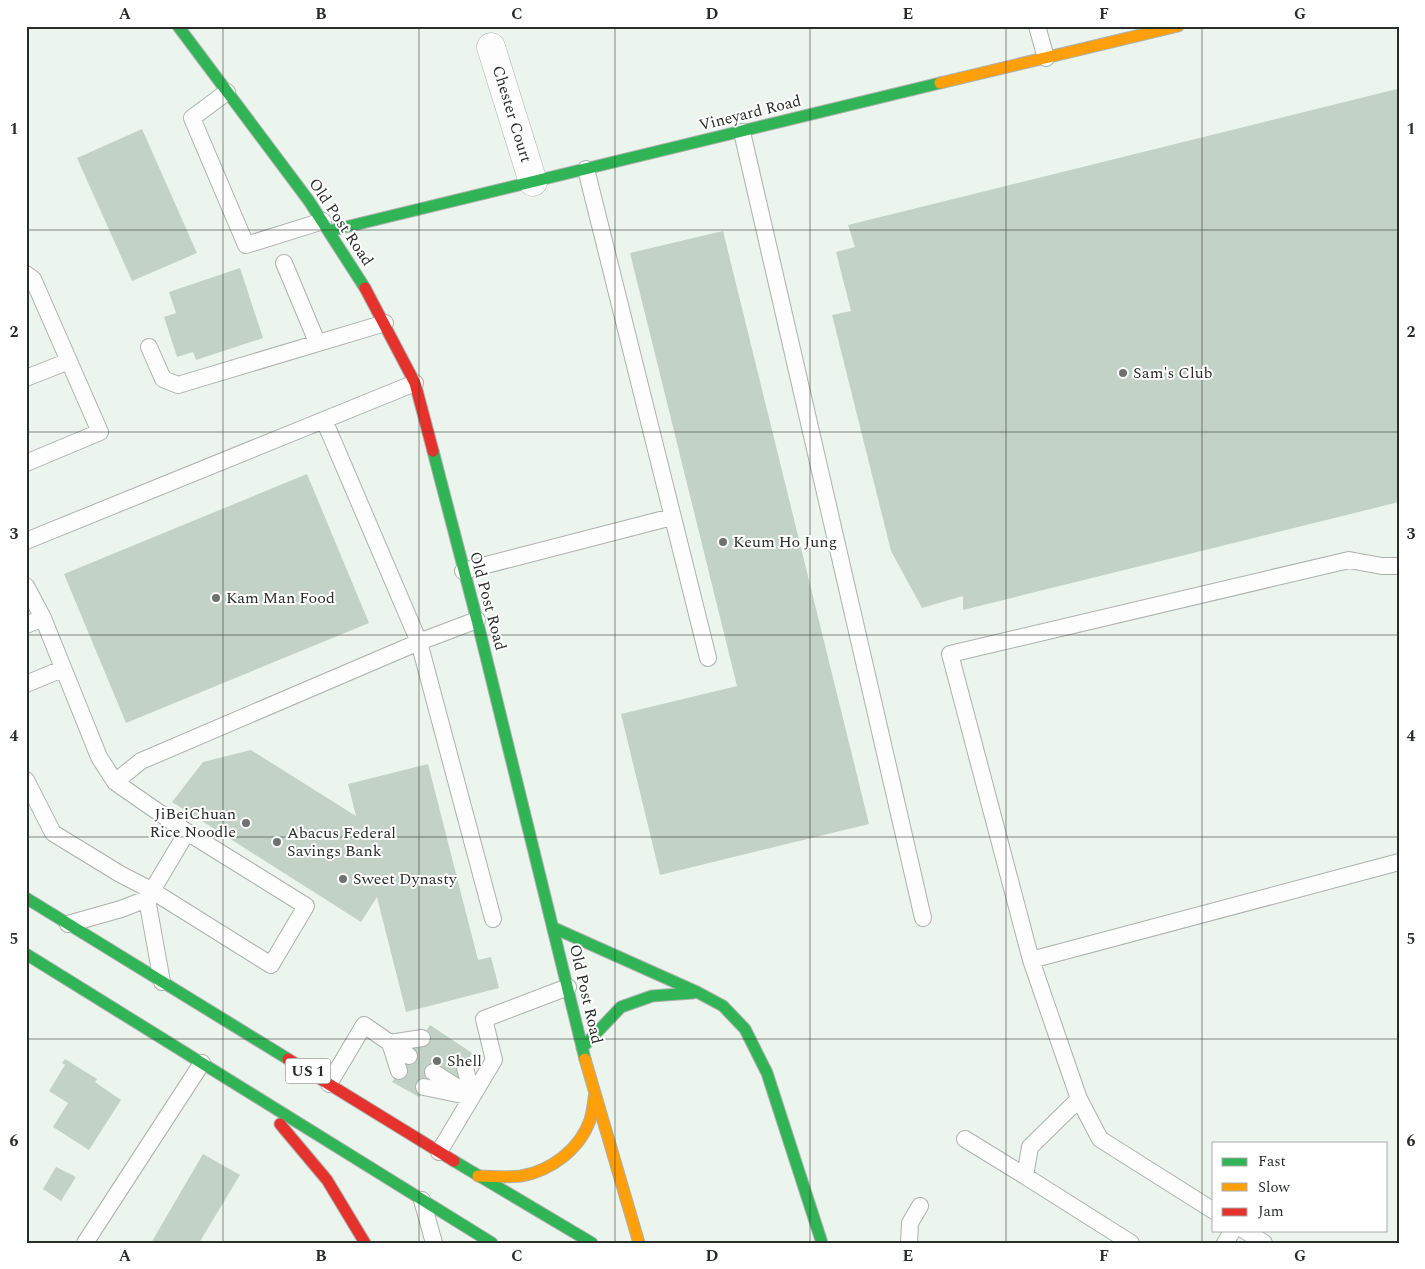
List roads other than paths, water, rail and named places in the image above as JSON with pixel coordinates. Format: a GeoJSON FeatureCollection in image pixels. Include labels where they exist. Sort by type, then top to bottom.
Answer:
{"type":"FeatureCollection","features":[{"type":"Feature","properties":{"kind":"main road","name":"Old Post Road"},"geometry":{"type":"LineString","coordinates":[[178,26],[326,226],[385,323],[414,383],[477,620],[582,1048],[639,1243]]}},
{"type":"Feature","properties":{"kind":"main road","name":"Vineyard Road"},"geometry":{"type":"LineString","coordinates":[[326,226],[534,182],[1178,26]]}},
{"type":"Feature","properties":{"kind":"main road","name":"US 1"},"geometry":{"type":"LineString","coordinates":[[26,898],[478,1176],[592,1243]]}},
{"type":"Feature","properties":{"kind":"main road"},"geometry":{"type":"LineString","coordinates":[[554,928],[697,992],[723,1006],[745,1029],[767,1073],[822,1243]]}},
{"type":"Feature","properties":{"kind":"main road"},"geometry":{"type":"LineString","coordinates":[[26,954],[492,1243]]}},
{"type":"Feature","properties":{"kind":"main road"},"geometry":{"type":"LineString","coordinates":[[582,1048],[621,1007],[652,996],[697,992]]}},
{"type":"Feature","properties":{"kind":"main road"},"geometry":{"type":"LineString","coordinates":[[245,1090],[310,1154],[331,1182],[365,1243]]}},
{"type":"Feature","properties":{"kind":"main road"},"geometry":{"type":"LineString","coordinates":[[478,1176],[521,1176],[553,1164],[580,1139],[589,1123],[595,1092]]}},
{"type":"Feature","properties":{"kind":"street","name":"Chester Court"},"geometry":{"type":"LineString","coordinates":[[491,47],[534,182]]}},
{"type":"Feature","properties":{"kind":"lane"},"geometry":{"type":"LineString","coordinates":[[1037,26],[1046,58]]}},
{"type":"Feature","properties":{"kind":"lane"},"geometry":{"type":"LineString","coordinates":[[227,92],[192,118],[246,245],[326,226]]}},
{"type":"Feature","properties":{"kind":"lane"},"geometry":{"type":"LineString","coordinates":[[742,132],[923,918]]}},
{"type":"Feature","properties":{"kind":"lane"},"geometry":{"type":"LineString","coordinates":[[586,169],[708,658]]}},
{"type":"Feature","properties":{"kind":"lane"},"geometry":{"type":"LineString","coordinates":[[284,263],[317,342]]}},
{"type":"Feature","properties":{"kind":"lane"},"geometry":{"type":"LineString","coordinates":[[26,274],[33,279],[100,432],[26,463]]}},
{"type":"Feature","properties":{"kind":"lane"},"geometry":{"type":"LineString","coordinates":[[148,348],[163,379],[178,385],[200,380],[317,342],[385,323]]}},
{"type":"Feature","properties":{"kind":"lane"},"geometry":{"type":"LineString","coordinates":[[26,378],[69,361]]}},
{"type":"Feature","properties":{"kind":"lane"},"geometry":{"type":"LineString","coordinates":[[26,541],[414,383]]}},
{"type":"Feature","properties":{"kind":"lane"},"geometry":{"type":"LineString","coordinates":[[324,420],[419,642],[493,919]]}},
{"type":"Feature","properties":{"kind":"lane"},"geometry":{"type":"LineString","coordinates":[[463,571],[672,517]]}},
{"type":"Feature","properties":{"kind":"lane"},"geometry":{"type":"LineString","coordinates":[[1212,1210],[1100,1139],[1079,1099],[1031,960],[950,654],[1350,560],[1382,566],[1399,566]]}},
{"type":"Feature","properties":{"kind":"lane"},"geometry":{"type":"LineString","coordinates":[[26,586],[43,618],[62,670],[99,757],[115,782],[187,832],[306,906],[271,965],[149,894],[53,833],[26,780]]}},
{"type":"Feature","properties":{"kind":"lane"},"geometry":{"type":"LineString","coordinates":[[26,625],[43,618]]}},
{"type":"Feature","properties":{"kind":"lane"},"geometry":{"type":"LineString","coordinates":[[115,782],[141,762],[419,642],[477,620]]}},
{"type":"Feature","properties":{"kind":"lane"},"geometry":{"type":"LineString","coordinates":[[26,684],[62,670]]}},
{"type":"Feature","properties":{"kind":"lane"},"geometry":{"type":"LineString","coordinates":[[68,924],[121,909],[149,894],[187,832]]}},
{"type":"Feature","properties":{"kind":"lane"},"geometry":{"type":"LineString","coordinates":[[1031,960],[1399,862]]}},
{"type":"Feature","properties":{"kind":"lane"},"geometry":{"type":"LineString","coordinates":[[149,894],[162,982]]}},
{"type":"Feature","properties":{"kind":"lane"},"geometry":{"type":"LineString","coordinates":[[439,1152],[494,1060],[484,1020],[568,987]]}},
{"type":"Feature","properties":{"kind":"lane"},"geometry":{"type":"LineString","coordinates":[[329,1084],[364,1025],[409,1056]]}},
{"type":"Feature","properties":{"kind":"lane"},"geometry":{"type":"LineString","coordinates":[[390,1043],[422,1038]]}},
{"type":"Feature","properties":{"kind":"lane"},"geometry":{"type":"LineString","coordinates":[[390,1043],[399,1070]]}},
{"type":"Feature","properties":{"kind":"lane"},"geometry":{"type":"LineString","coordinates":[[85,1243],[202,1063]]}},
{"type":"Feature","properties":{"kind":"lane"},"geometry":{"type":"LineString","coordinates":[[465,1066],[472,1097]]}},
{"type":"Feature","properties":{"kind":"lane"},"geometry":{"type":"LineString","coordinates":[[433,1072],[472,1097]]}},
{"type":"Feature","properties":{"kind":"lane"},"geometry":{"type":"LineString","coordinates":[[424,1087],[472,1097]]}},
{"type":"Feature","properties":{"kind":"lane"},"geometry":{"type":"LineString","coordinates":[[1025,1176],[1030,1147],[1079,1099]]}},
{"type":"Feature","properties":{"kind":"lane"},"geometry":{"type":"LineString","coordinates":[[966,1139],[1131,1243]]}},
{"type":"Feature","properties":{"kind":"lane"},"geometry":{"type":"LineString","coordinates":[[422,1200],[434,1243]]}},
{"type":"Feature","properties":{"kind":"lane"},"geometry":{"type":"LineString","coordinates":[[909,1243],[910,1223],[920,1206]]}},
{"type":"Feature","properties":{"kind":"lane"},"geometry":{"type":"LineString","coordinates":[[1225,1243],[1232,1232]]}},
{"type":"Feature","properties":{"kind":"lane"},"geometry":{"type":"LineString","coordinates":[[1247,1232],[1264,1243]]}},
{"type":"Feature","properties":{"kind":"place","name":"Sam's Club"},"geometry":{"type":"Point","coordinates":[1123,373]}},
{"type":"Feature","properties":{"kind":"place","name":"Keum Ho Jung"},"geometry":{"type":"Point","coordinates":[723,542]}},
{"type":"Feature","properties":{"kind":"place","name":"Kam Man Food"},"geometry":{"type":"Point","coordinates":[216,598]}},
{"type":"Feature","properties":{"kind":"place","name":"JiBeiChuan Rice Noodle"},"geometry":{"type":"Point","coordinates":[246,823]}},
{"type":"Feature","properties":{"kind":"place","name":"Abacus Federal Savings Bank"},"geometry":{"type":"Point","coordinates":[277,842]}},
{"type":"Feature","properties":{"kind":"place","name":"Sweet Dynasty"},"geometry":{"type":"Point","coordinates":[343,879]}},
{"type":"Feature","properties":{"kind":"place","name":"Shell"},"geometry":{"type":"Point","coordinates":[437,1061]}}]}
